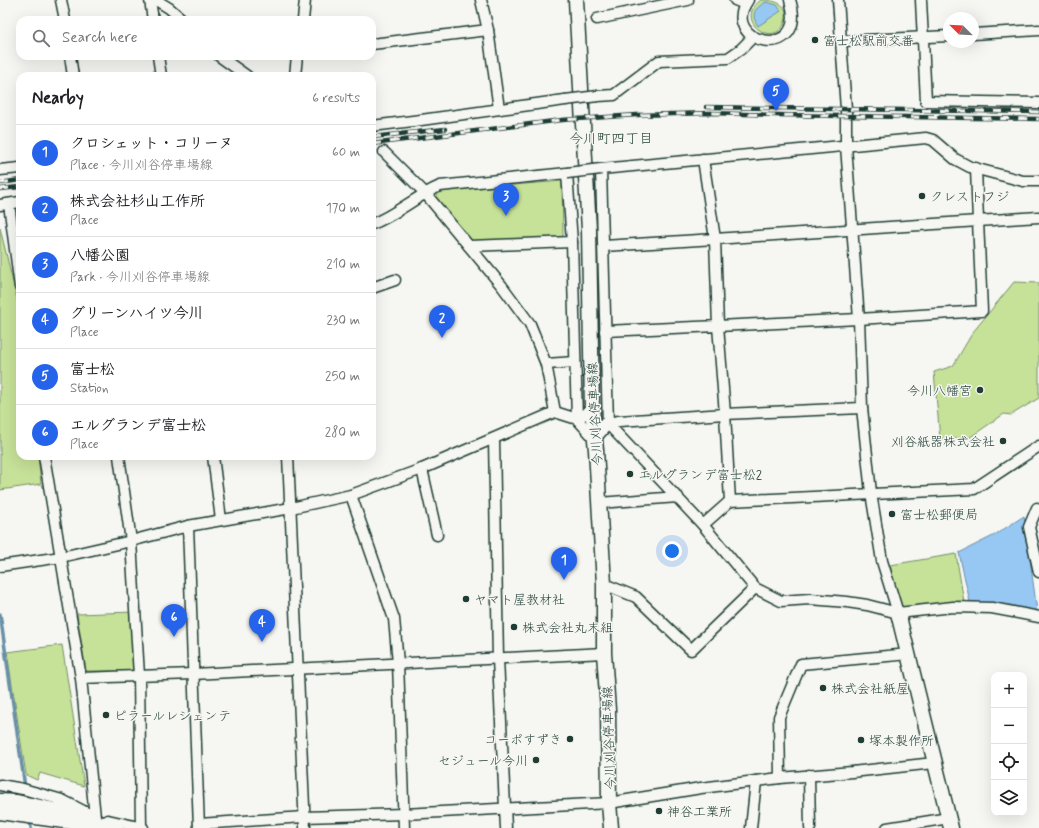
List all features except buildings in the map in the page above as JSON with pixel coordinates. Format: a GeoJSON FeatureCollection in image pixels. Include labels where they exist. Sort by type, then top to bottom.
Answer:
{"type":"FeatureCollection","features":[{"type":"Feature","properties":{"kind":"highway"},"geometry":{"type":"LineString","coordinates":[[0,810],[79,821],[114,828]]}},
{"type":"Feature","properties":{"kind":"main road","name":"今川刈谷停車場線"},"geometry":{"type":"LineString","coordinates":[[576,0],[589,230],[592,408],[600,503],[604,584],[604,653],[608,710],[611,828]]}},
{"type":"Feature","properties":{"kind":"main road"},"geometry":{"type":"LineString","coordinates":[[898,613],[950,823]]}},
{"type":"Feature","properties":{"kind":"street"},"geometry":{"type":"LineString","coordinates":[[62,0],[64,16]]}},
{"type":"Feature","properties":{"kind":"street"},"geometry":{"type":"LineString","coordinates":[[150,0],[152,16]]}},
{"type":"Feature","properties":{"kind":"street"},"geometry":{"type":"LineString","coordinates":[[156,0],[178,16]]}},
{"type":"Feature","properties":{"kind":"street"},"geometry":{"type":"LineString","coordinates":[[304,16],[306,0]]}},
{"type":"Feature","properties":{"kind":"street"},"geometry":{"type":"LineString","coordinates":[[481,0],[488,30],[499,109]]}},
{"type":"Feature","properties":{"kind":"street"},"geometry":{"type":"LineString","coordinates":[[597,19],[688,0]]}},
{"type":"Feature","properties":{"kind":"street"},"geometry":{"type":"LineString","coordinates":[[735,0],[747,2],[743,13],[743,22],[747,31],[760,41],[768,42],[782,37],[792,25],[793,17],[790,0]]}},
{"type":"Feature","properties":{"kind":"street"},"geometry":{"type":"LineString","coordinates":[[838,0],[846,109],[846,146],[859,319],[862,408],[870,493],[882,561],[898,613]]}},
{"type":"Feature","properties":{"kind":"street"},"geometry":{"type":"LineString","coordinates":[[921,0],[926,101],[1039,103]]}},
{"type":"Feature","properties":{"kind":"street"},"geometry":{"type":"LineString","coordinates":[[376,44],[488,30]]}},
{"type":"Feature","properties":{"kind":"street"},"geometry":{"type":"LineString","coordinates":[[979,34],[1039,30]]}},
{"type":"Feature","properties":{"kind":"street"},"geometry":{"type":"LineString","coordinates":[[842,41],[943,36]]}},
{"type":"Feature","properties":{"kind":"street"},"geometry":{"type":"LineString","coordinates":[[376,126],[565,100],[614,95],[659,61],[728,58],[741,49],[753,37]]}},
{"type":"Feature","properties":{"kind":"street"},"geometry":{"type":"LineString","coordinates":[[71,60],[72,72]]}},
{"type":"Feature","properties":{"kind":"street"},"geometry":{"type":"LineString","coordinates":[[159,60],[160,72]]}},
{"type":"Feature","properties":{"kind":"street"},"geometry":{"type":"LineString","coordinates":[[225,60],[241,72]]}},
{"type":"Feature","properties":{"kind":"street"},"geometry":{"type":"LineString","coordinates":[[295,72],[297,60]]}},
{"type":"Feature","properties":{"kind":"street"},"geometry":{"type":"LineString","coordinates":[[376,222],[384,219],[425,193],[440,186],[703,158],[926,138],[933,140],[955,159],[976,168],[1023,181],[1039,181]]}},
{"type":"Feature","properties":{"kind":"street"},"geometry":{"type":"LineString","coordinates":[[384,152],[425,193],[470,246],[530,324],[546,364],[554,412]]}},
{"type":"Feature","properties":{"kind":"street"},"geometry":{"type":"LineString","coordinates":[[703,158],[715,239],[718,326],[726,414],[730,501]]}},
{"type":"Feature","properties":{"kind":"street"},"geometry":{"type":"LineString","coordinates":[[0,170],[16,168]]}},
{"type":"Feature","properties":{"kind":"street"},"geometry":{"type":"LineString","coordinates":[[605,331],[859,319],[982,311],[976,168]]}},
{"type":"Feature","properties":{"kind":"street"},"geometry":{"type":"LineString","coordinates":[[601,169],[608,424],[678,497],[755,588],[782,601],[810,599],[847,602],[898,613],[953,607],[984,608],[1039,617]]}},
{"type":"Feature","properties":{"kind":"street"},"geometry":{"type":"LineString","coordinates":[[567,173],[572,242],[577,419]]}},
{"type":"Feature","properties":{"kind":"street"},"geometry":{"type":"LineString","coordinates":[[16,203],[5,204],[16,265]]}},
{"type":"Feature","properties":{"kind":"street"},"geometry":{"type":"LineString","coordinates":[[604,246],[1039,218]]}},
{"type":"Feature","properties":{"kind":"street"},"geometry":{"type":"LineString","coordinates":[[470,246],[572,242]]}},
{"type":"Feature","properties":{"kind":"street"},"geometry":{"type":"LineString","coordinates":[[376,287],[395,280]]}},
{"type":"Feature","properties":{"kind":"street"},"geometry":{"type":"LineString","coordinates":[[546,364],[575,362]]}},
{"type":"Feature","properties":{"kind":"street"},"geometry":{"type":"LineString","coordinates":[[577,419],[592,408]]}},
{"type":"Feature","properties":{"kind":"street"},"geometry":{"type":"LineString","coordinates":[[594,432],[608,424],[619,421],[726,414],[862,408]]}},
{"type":"Feature","properties":{"kind":"street"},"geometry":{"type":"LineString","coordinates":[[0,566],[61,557],[188,526],[290,508],[351,495],[422,469],[554,412],[577,419],[594,432]]}},
{"type":"Feature","properties":{"kind":"street"},"geometry":{"type":"LineString","coordinates":[[594,432],[608,424]]}},
{"type":"Feature","properties":{"kind":"street"},"geometry":{"type":"LineString","coordinates":[[494,438],[498,659],[506,828]]}},
{"type":"Feature","properties":{"kind":"street"},"geometry":{"type":"LineString","coordinates":[[703,525],[730,501],[974,489],[1039,446]]}},
{"type":"Feature","properties":{"kind":"street"},"geometry":{"type":"LineString","coordinates":[[45,460],[81,678],[95,817]]}},
{"type":"Feature","properties":{"kind":"street"},"geometry":{"type":"LineString","coordinates":[[0,799],[16,800],[142,828],[139,676],[131,541],[120,460]]}},
{"type":"Feature","properties":{"kind":"street"},"geometry":{"type":"LineString","coordinates":[[214,460],[221,520]]}},
{"type":"Feature","properties":{"kind":"street"},"geometry":{"type":"LineString","coordinates":[[288,460],[305,828]]}},
{"type":"Feature","properties":{"kind":"street"},"geometry":{"type":"LineString","coordinates":[[422,469],[437,535]]}},
{"type":"Feature","properties":{"kind":"street"},"geometry":{"type":"LineString","coordinates":[[351,495],[394,619],[398,663],[404,828]]}},
{"type":"Feature","properties":{"kind":"street"},"geometry":{"type":"LineString","coordinates":[[600,503],[678,497]]}},
{"type":"Feature","properties":{"kind":"street"},"geometry":{"type":"LineString","coordinates":[[1038,507],[1029,526],[1039,572]]}},
{"type":"Feature","properties":{"kind":"street"},"geometry":{"type":"LineString","coordinates":[[188,526],[199,826],[304,817],[404,814],[610,803],[701,788],[780,778],[934,763]]}},
{"type":"Feature","properties":{"kind":"street"},"geometry":{"type":"LineString","coordinates":[[604,584],[636,597],[691,650],[755,588]]}},
{"type":"Feature","properties":{"kind":"street"},"geometry":{"type":"LineString","coordinates":[[81,678],[193,674],[604,653]]}},
{"type":"Feature","properties":{"kind":"street"},"geometry":{"type":"LineString","coordinates":[[780,778],[779,717],[801,664],[909,654]]}},
{"type":"Feature","properties":{"kind":"street"},"geometry":{"type":"LineString","coordinates":[[808,775],[810,828]]}},
{"type":"Feature","properties":{"kind":"street"},"geometry":{"type":"LineString","coordinates":[[751,828],[756,781]]}},
{"type":"Feature","properties":{"kind":"street"},"geometry":{"type":"LineString","coordinates":[[0,785],[23,789],[62,800],[95,817]]}},
{"type":"Feature","properties":{"kind":"street"},"geometry":{"type":"LineString","coordinates":[[887,828],[950,823]]}},
{"type":"Feature","properties":{"kind":"green space"},"geometry":{"type":"Polygon","coordinates":[[[761,0],[776,2],[784,7],[786,11],[785,22],[780,30],[773,33],[765,33],[753,24],[751,16],[753,8],[761,0]]]}},
{"type":"Feature","properties":{"kind":"green space"},"geometry":{"type":"Polygon","coordinates":[[[562,181],[563,239],[472,242],[432,194],[440,191],[562,181]]]}},
{"type":"Feature","properties":{"kind":"green space"},"geometry":{"type":"Polygon","coordinates":[[[0,228],[16,295],[16,460],[38,460],[41,484],[0,490],[0,228]]]}},
{"type":"Feature","properties":{"kind":"green space"},"geometry":{"type":"Polygon","coordinates":[[[1014,282],[1039,283],[1039,398],[1011,415],[1004,414],[969,438],[940,439],[934,372],[953,366],[973,332],[1014,282]]]}},
{"type":"Feature","properties":{"kind":"green space"},"geometry":{"type":"Polygon","coordinates":[[[956,554],[964,602],[950,602],[901,609],[890,565],[956,554]]]}},
{"type":"Feature","properties":{"kind":"green space"},"geometry":{"type":"Polygon","coordinates":[[[134,612],[138,671],[86,671],[77,614],[134,612]]]}},
{"type":"Feature","properties":{"kind":"green space"},"geometry":{"type":"Polygon","coordinates":[[[62,645],[84,786],[40,773],[37,780],[26,775],[7,652],[62,645]]]}},
{"type":"Feature","properties":{"kind":"water"},"geometry":{"type":"Polygon","coordinates":[[[766,2],[777,5],[781,11],[758,26],[754,18],[755,12],[766,2]]]}},
{"type":"Feature","properties":{"kind":"water"},"geometry":{"type":"Polygon","coordinates":[[[1024,516],[1037,611],[1010,605],[970,602],[959,553],[993,536],[1024,516]]]}},
{"type":"Feature","properties":{"kind":"waterway"},"geometry":{"type":"LineString","coordinates":[[0,614],[27,801]]}},
{"type":"Feature","properties":{"kind":"waterway"},"geometry":{"type":"LineString","coordinates":[[30,819],[31,828]]}},
{"type":"Feature","properties":{"kind":"railway"},"geometry":{"type":"LineString","coordinates":[[706,107],[1039,112]]}},
{"type":"Feature","properties":{"kind":"railway"},"geometry":{"type":"LineString","coordinates":[[376,143],[562,120],[637,115],[710,113],[1039,119]]}},
{"type":"Feature","properties":{"kind":"railway"},"geometry":{"type":"LineString","coordinates":[[376,137],[445,129]]}},
{"type":"Feature","properties":{"kind":"railway"},"geometry":{"type":"LineString","coordinates":[[0,183],[16,181]]}},
{"type":"Feature","properties":{"kind":"railway"},"geometry":{"type":"LineString","coordinates":[[0,189],[16,187]]}},
{"type":"Feature","properties":{"kind":"place","name":"富士松駅前交番"},"geometry":{"type":"Point","coordinates":[815,40]}},
{"type":"Feature","properties":{"kind":"place","name":"富士松"},"geometry":{"type":"Point","coordinates":[776,111]}},
{"type":"Feature","properties":{"kind":"place","name":"クレストフジ"},"geometry":{"type":"Point","coordinates":[922,196]}},
{"type":"Feature","properties":{"kind":"place","name":"八幡公園"},"geometry":{"type":"Point","coordinates":[506,216]}},
{"type":"Feature","properties":{"kind":"place","name":"株式会社杉山工作所"},"geometry":{"type":"Point","coordinates":[442,338]}},
{"type":"Feature","properties":{"kind":"place","name":"今川八幡宮"},"geometry":{"type":"Point","coordinates":[980,390]}},
{"type":"Feature","properties":{"kind":"place","name":"刈谷紙器株式会社"},"geometry":{"type":"Point","coordinates":[1003,441]}},
{"type":"Feature","properties":{"kind":"place","name":"エルグランデ富士松2"},"geometry":{"type":"Point","coordinates":[630,474]}},
{"type":"Feature","properties":{"kind":"place","name":"富士松郵便局"},"geometry":{"type":"Point","coordinates":[892,514]}},
{"type":"Feature","properties":{"kind":"place","name":"クロシェット・コリーヌ"},"geometry":{"type":"Point","coordinates":[564,580]}},
{"type":"Feature","properties":{"kind":"place","name":"ヤマト屋教材社"},"geometry":{"type":"Point","coordinates":[466,599]}},
{"type":"Feature","properties":{"kind":"place","name":"株式会社丸末組"},"geometry":{"type":"Point","coordinates":[514,627]}},
{"type":"Feature","properties":{"kind":"place","name":"エルグランデ富士松"},"geometry":{"type":"Point","coordinates":[174,637]}},
{"type":"Feature","properties":{"kind":"place","name":"グリーンハイツ今川"},"geometry":{"type":"Point","coordinates":[262,642]}},
{"type":"Feature","properties":{"kind":"place","name":"株式会社紙屋"},"geometry":{"type":"Point","coordinates":[823,688]}},
{"type":"Feature","properties":{"kind":"place","name":"ピラールレシェンテ"},"geometry":{"type":"Point","coordinates":[106,715]}},
{"type":"Feature","properties":{"kind":"place","name":"コーポすずき"},"geometry":{"type":"Point","coordinates":[570,739]}},
{"type":"Feature","properties":{"kind":"place","name":"塚本製作所"},"geometry":{"type":"Point","coordinates":[861,740]}},
{"type":"Feature","properties":{"kind":"place","name":"セジュール今川"},"geometry":{"type":"Point","coordinates":[536,760]}},
{"type":"Feature","properties":{"kind":"place","name":"神谷工業所"},"geometry":{"type":"Point","coordinates":[659,811]}},
{"type":"Feature","properties":{"kind":"district","name":"今川町四丁目"},"geometry":{"type":"Point","coordinates":[611,138]}}]}
